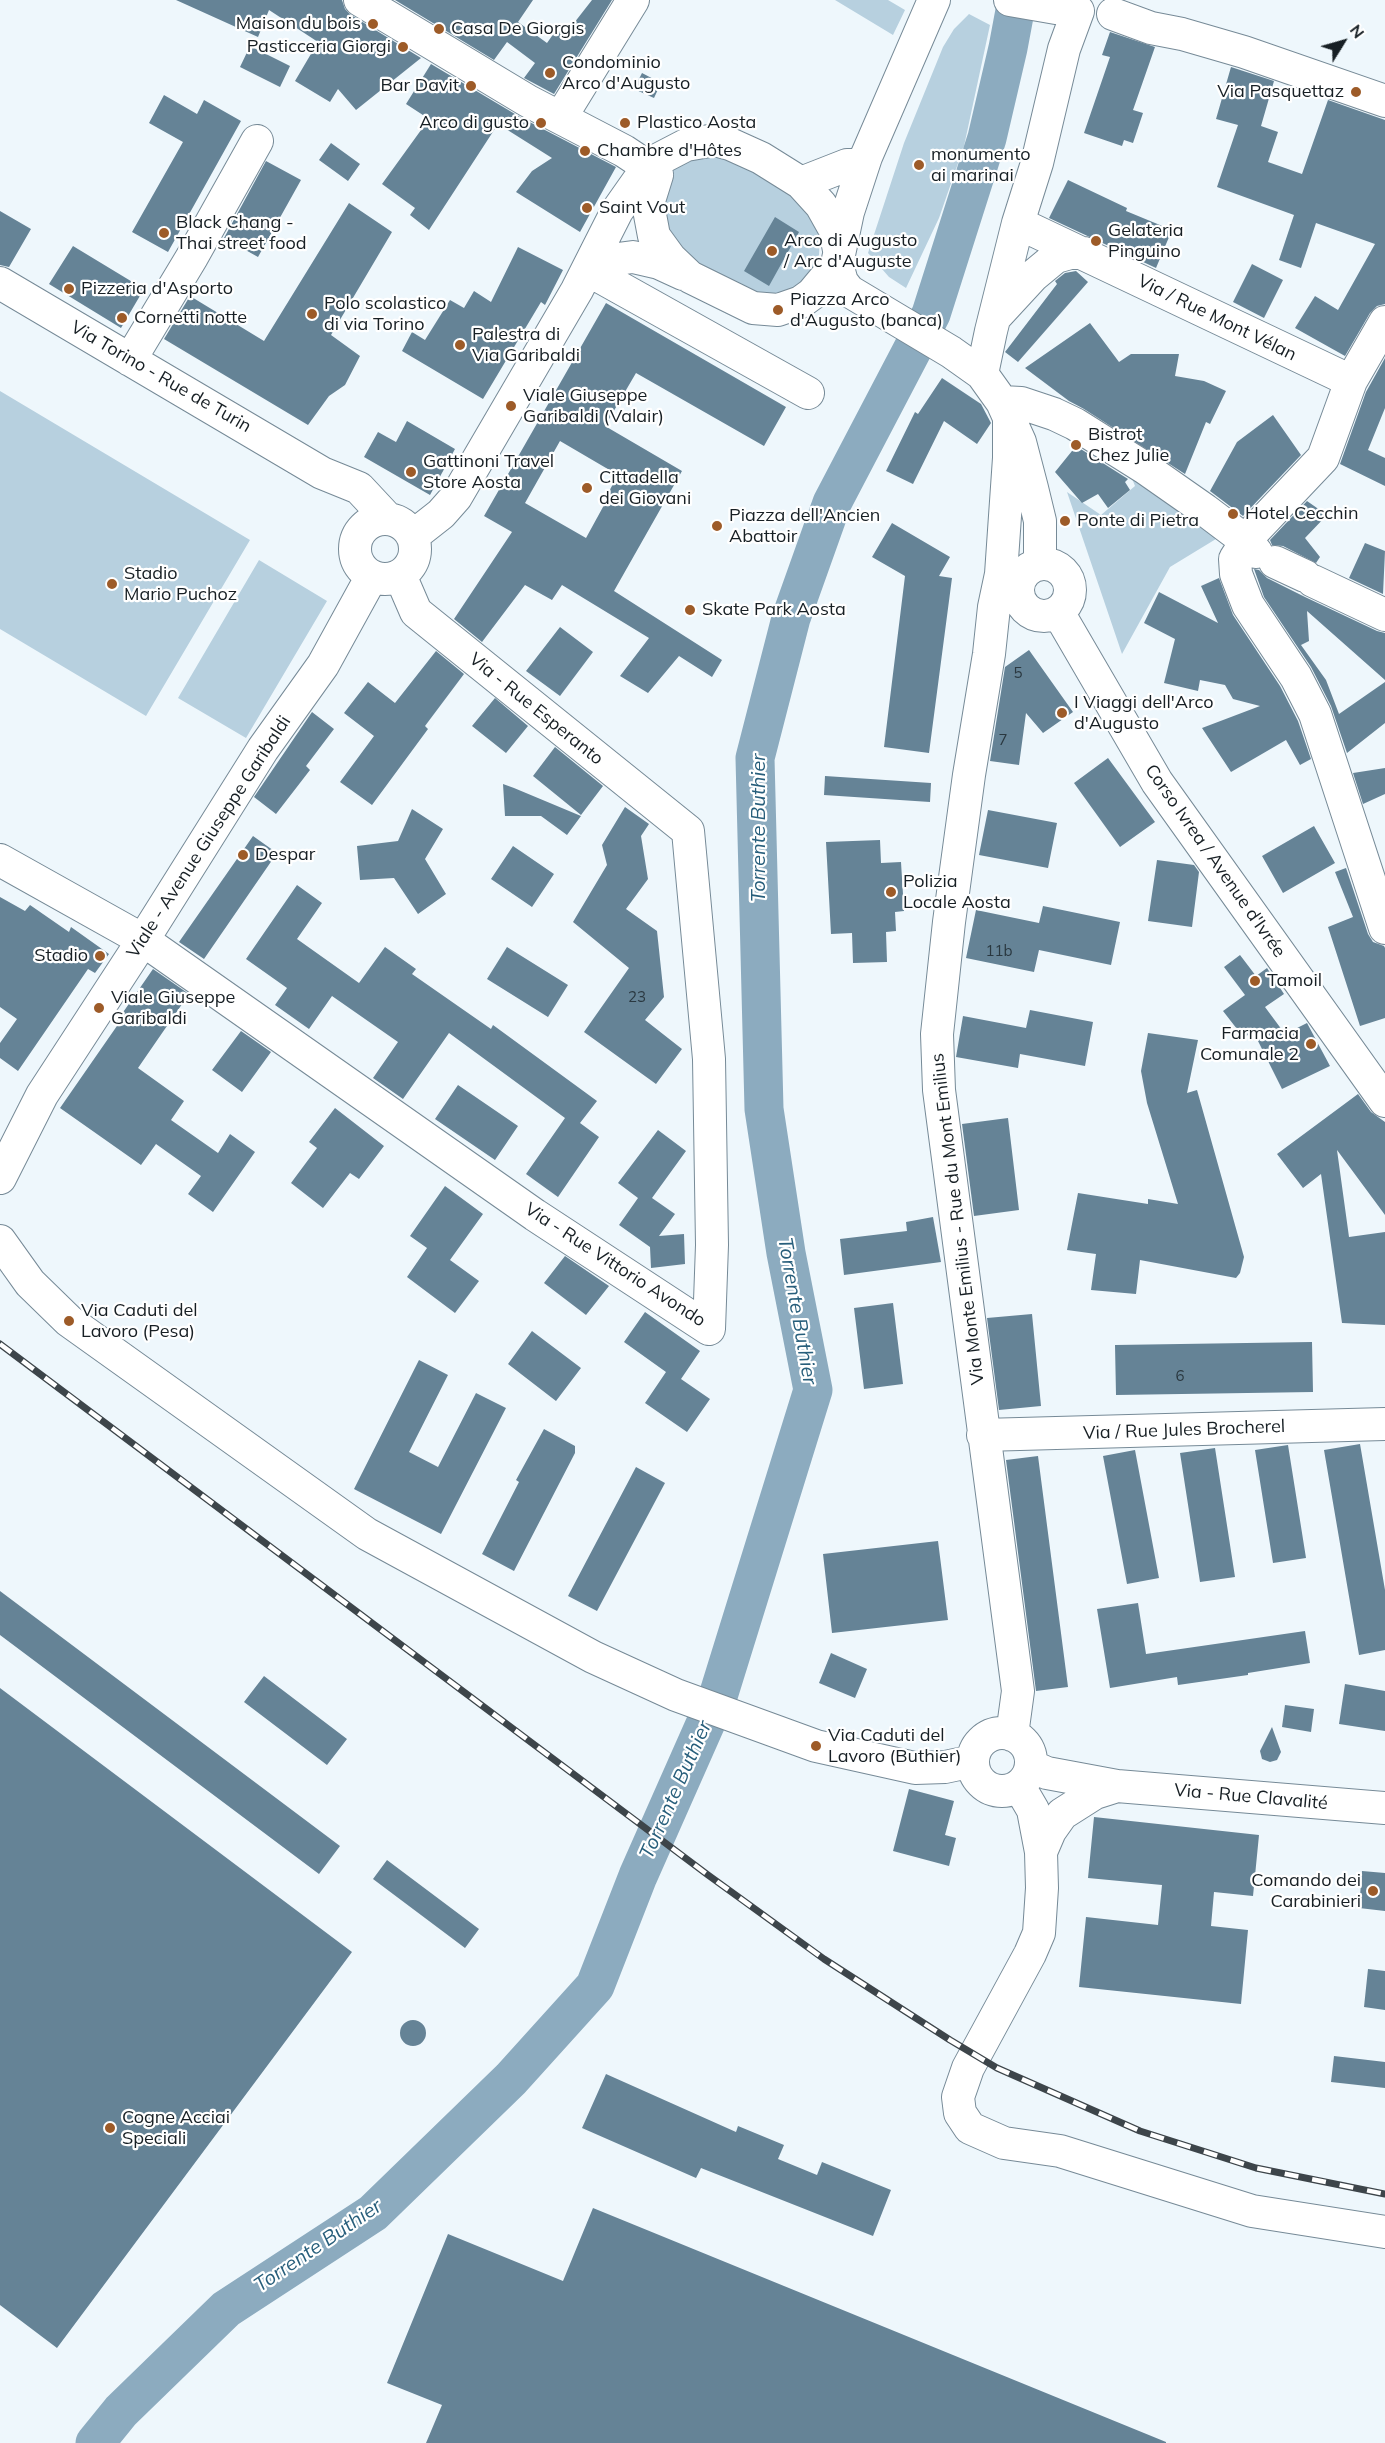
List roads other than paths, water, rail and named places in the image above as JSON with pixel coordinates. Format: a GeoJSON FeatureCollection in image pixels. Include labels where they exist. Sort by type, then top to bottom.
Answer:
{"type":"FeatureCollection","features":[{"type":"Feature","properties":{"kind":"street"},"geometry":{"type":"LineString","coordinates":[[360,0],[528,101],[624,151],[648,167],[657,175],[648,204],[654,236],[670,258],[690,277]]}},
{"type":"Feature","properties":{"kind":"street"},"geometry":{"type":"LineString","coordinates":[[561,117],[633,0]]}},
{"type":"Feature","properties":{"kind":"street"},"geometry":{"type":"LineString","coordinates":[[588,270],[610,260],[633,257],[660,262],[753,308],[778,310],[801,302],[812,294],[838,257],[848,212],[866,157],[934,0]]}},
{"type":"Feature","properties":{"kind":"street"},"geometry":{"type":"LineString","coordinates":[[1010,0],[1067,5],[1095,17],[1120,7],[1151,28],[1182,34],[1244,52],[1385,101]]}},
{"type":"Feature","properties":{"kind":"street"},"geometry":{"type":"LineString","coordinates":[[1141,0],[1182,34]]}},
{"type":"Feature","properties":{"kind":"street"},"geometry":{"type":"LineString","coordinates":[[982,374],[1018,223],[1037,163],[1064,49],[1067,5]]}},
{"type":"Feature","properties":{"kind":"street"},"geometry":{"type":"LineString","coordinates":[[386,576],[363,570],[357,561],[355,550],[357,539],[374,524],[397,521],[406,527],[412,536],[441,514],[456,497],[588,270],[617,211],[648,167],[681,147],[700,141],[715,140],[753,154],[801,183],[828,216],[836,234],[842,282],[849,291],[951,352],[982,374],[1006,409],[1025,461],[1040,521],[1040,564]]}},
{"type":"Feature","properties":{"kind":"street"},"geometry":{"type":"LineString","coordinates":[[130,360],[192,257],[257,141]]}},
{"type":"Feature","properties":{"kind":"street"},"geometry":{"type":"LineString","coordinates":[[801,183],[847,165],[859,165],[866,157]]}},
{"type":"Feature","properties":{"kind":"street","name":"Via / Rue Mont Vélan"},"geometry":{"type":"LineString","coordinates":[[1018,223],[1351,381]]}},
{"type":"Feature","properties":{"kind":"street"},"geometry":{"type":"LineString","coordinates":[[996,316],[1033,276],[1056,257],[1070,253],[1084,253]]}},
{"type":"Feature","properties":{"kind":"street"},"geometry":{"type":"LineString","coordinates":[[588,270],[808,393]]}},
{"type":"Feature","properties":{"kind":"street","name":"Via Torino - Rue de Turin"},"geometry":{"type":"LineString","coordinates":[[0,283],[322,472],[374,524]]}},
{"type":"Feature","properties":{"kind":"street"},"geometry":{"type":"LineString","coordinates":[[1385,322],[1351,381],[1323,458],[1259,552],[1235,558],[1236,574],[1248,605],[1296,677],[1315,714],[1385,928]]}},
{"type":"Feature","properties":{"kind":"street"},"geometry":{"type":"LineString","coordinates":[[1006,409],[1021,403],[1075,424],[1151,472],[1259,552],[1385,615]]}},
{"type":"Feature","properties":{"kind":"street","name":"Via Monte Emilius - Rue du Mont Emilius"},"geometry":{"type":"LineString","coordinates":[[1006,409],[1009,458],[1001,574],[994,607],[956,875],[937,1035],[939,1090],[1018,1691],[1012,1735]]}},
{"type":"Feature","properties":{"kind":"street","name":"Viale - Avenue Giuseppe Garibaldi"},"geometry":{"type":"LineString","coordinates":[[0,1178],[42,1095],[263,749],[386,576],[406,571],[414,558],[415,543],[412,536]]}},
{"type":"Feature","properties":{"kind":"street"},"geometry":{"type":"LineString","coordinates":[[1040,564],[1060,570],[1069,581],[1070,595],[1064,607],[1053,615],[1039,616],[1025,608],[1019,600],[1017,586],[1023,573],[1040,564]]}},
{"type":"Feature","properties":{"kind":"street","name":"Via - Rue Esperanto"},"geometry":{"type":"LineString","coordinates":[[386,576],[416,612],[688,831]]}},
{"type":"Feature","properties":{"kind":"street"},"geometry":{"type":"LineString","coordinates":[[990,646],[1025,608]]}},
{"type":"Feature","properties":{"kind":"street","name":"Corso Ivrea / Avenue d'Ivrée"},"geometry":{"type":"LineString","coordinates":[[1058,612],[1157,782],[1385,1101]]}},
{"type":"Feature","properties":{"kind":"street","name":"Via - Rue Vittorio Avondo"},"geometry":{"type":"LineString","coordinates":[[143,940],[535,1215],[709,1329],[712,1245],[709,1059],[688,831]]}},
{"type":"Feature","properties":{"kind":"street"},"geometry":{"type":"LineString","coordinates":[[0,860],[143,940]]}},
{"type":"Feature","properties":{"kind":"street","name":"Viale - Avenue Giuseppe Garibaldi"},"geometry":{"type":"LineString","coordinates":[[0,1139],[42,1095]]}},
{"type":"Feature","properties":{"kind":"street"},"geometry":{"type":"LineString","coordinates":[[0,1241],[30,1283],[69,1321],[367,1534],[593,1657],[676,1695],[816,1746],[915,1768],[945,1767],[973,1761]]}},
{"type":"Feature","properties":{"kind":"street"},"geometry":{"type":"LineString","coordinates":[[0,1276],[45,1311],[69,1321]]}},
{"type":"Feature","properties":{"kind":"street","name":"Via / Rue Jules Brocherel"},"geometry":{"type":"LineString","coordinates":[[984,1435],[1385,1424]]}},
{"type":"Feature","properties":{"kind":"street"},"geometry":{"type":"LineString","coordinates":[[1025,1776],[1002,1791],[985,1785],[975,1770],[973,1761],[975,1752],[986,1738],[994,1734],[1012,1735],[1027,1747],[1025,1776],[1041,1852],[1042,1888],[1039,1932],[1030,1954],[968,2068],[958,2097],[960,2113],[970,2128],[1004,2143],[1060,2151],[1252,2211],[1385,2232]]}},
{"type":"Feature","properties":{"kind":"street","name":"Via - Rue Clavalité"},"geometry":{"type":"LineString","coordinates":[[1025,1776],[1047,1773],[1117,1786],[1385,1808]]}},
{"type":"Feature","properties":{"kind":"street"},"geometry":{"type":"LineString","coordinates":[[1041,1852],[1050,1831],[1062,1814],[1095,1793],[1117,1786]]}},
{"type":"Feature","properties":{"kind":"waterway","name":"Torrente Buthier"},"geometry":{"type":"LineString","coordinates":[[95,2443],[121,2411],[226,2309],[373,2213],[511,2079],[595,1986],[638,1876],[719,1693],[813,1390],[786,1253],[764,1109],[755,758],[791,618],[832,503],[931,314],[987,138],[1017,0]]}},
{"type":"Feature","properties":{"kind":"railway"},"geometry":{"type":"LineString","coordinates":[[0,1344],[708,1875],[824,1959],[950,2040],[997,2068],[1140,2131],[1256,2168],[1385,2194]]}},
{"type":"Feature","properties":{"kind":"place","name":"Maison du bois"},"geometry":{"type":"Point","coordinates":[373,24]}},
{"type":"Feature","properties":{"kind":"place","name":"Casa De Giorgis"},"geometry":{"type":"Point","coordinates":[439,29]}},
{"type":"Feature","properties":{"kind":"place","name":"Pasticceria Giorgi"},"geometry":{"type":"Point","coordinates":[403,47]}},
{"type":"Feature","properties":{"kind":"place","name":"Condominio Arco d'Augusto"},"geometry":{"type":"Point","coordinates":[550,73]}},
{"type":"Feature","properties":{"kind":"place","name":"Bar Davit"},"geometry":{"type":"Point","coordinates":[471,86]}},
{"type":"Feature","properties":{"kind":"place","name":"Via Pasquettaz"},"geometry":{"type":"Point","coordinates":[1356,92]}},
{"type":"Feature","properties":{"kind":"place","name":"Arco di gusto"},"geometry":{"type":"Point","coordinates":[541,123]}},
{"type":"Feature","properties":{"kind":"place","name":"Plastico Aosta"},"geometry":{"type":"Point","coordinates":[625,123]}},
{"type":"Feature","properties":{"kind":"place","name":"Chambre d'Hôtes"},"geometry":{"type":"Point","coordinates":[585,151]}},
{"type":"Feature","properties":{"kind":"place","name":"monumento ai marinai"},"geometry":{"type":"Point","coordinates":[919,165]}},
{"type":"Feature","properties":{"kind":"place","name":"Saint Vout"},"geometry":{"type":"Point","coordinates":[587,208]}},
{"type":"Feature","properties":{"kind":"place","name":"Black Chang - Thai street food"},"geometry":{"type":"Point","coordinates":[164,233]}},
{"type":"Feature","properties":{"kind":"place","name":"Gelateria Pinguino"},"geometry":{"type":"Point","coordinates":[1096,241]}},
{"type":"Feature","properties":{"kind":"place","name":"Arco di Augusto / Arc d'Auguste"},"geometry":{"type":"Point","coordinates":[772,251]}},
{"type":"Feature","properties":{"kind":"place","name":"Pizzeria d'Asporto"},"geometry":{"type":"Point","coordinates":[69,289]}},
{"type":"Feature","properties":{"kind":"place","name":"Piazza Arco d'Augusto (banca)"},"geometry":{"type":"Point","coordinates":[778,310]}},
{"type":"Feature","properties":{"kind":"place","name":"Polo scolastico di via Torino"},"geometry":{"type":"Point","coordinates":[312,314]}},
{"type":"Feature","properties":{"kind":"place","name":"Cornetti notte"},"geometry":{"type":"Point","coordinates":[122,318]}},
{"type":"Feature","properties":{"kind":"place","name":"Palestra di Via Garibaldi"},"geometry":{"type":"Point","coordinates":[460,345]}},
{"type":"Feature","properties":{"kind":"place","name":"Viale Giuseppe Garibaldi (Valair)"},"geometry":{"type":"Point","coordinates":[511,406]}},
{"type":"Feature","properties":{"kind":"place","name":"Bistrot Chez Julie"},"geometry":{"type":"Point","coordinates":[1076,445]}},
{"type":"Feature","properties":{"kind":"place","name":"Gattinoni Travel Store Aosta"},"geometry":{"type":"Point","coordinates":[411,472]}},
{"type":"Feature","properties":{"kind":"place","name":"Cittadella dei Giovani"},"geometry":{"type":"Point","coordinates":[587,488]}},
{"type":"Feature","properties":{"kind":"place","name":"Hotel Cecchin"},"geometry":{"type":"Point","coordinates":[1233,514]}},
{"type":"Feature","properties":{"kind":"place","name":"Ponte di Pietra"},"geometry":{"type":"Point","coordinates":[1065,521]}},
{"type":"Feature","properties":{"kind":"place","name":"Piazza dell'Ancien Abattoir"},"geometry":{"type":"Point","coordinates":[717,526]}},
{"type":"Feature","properties":{"kind":"place","name":"Stadio Mario Puchoz"},"geometry":{"type":"Point","coordinates":[112,584]}},
{"type":"Feature","properties":{"kind":"place","name":"Skate Park Aosta"},"geometry":{"type":"Point","coordinates":[690,610]}},
{"type":"Feature","properties":{"kind":"place","name":"I Viaggi dell'Arco d'Augusto"},"geometry":{"type":"Point","coordinates":[1062,713]}},
{"type":"Feature","properties":{"kind":"place","name":"Despar"},"geometry":{"type":"Point","coordinates":[243,855]}},
{"type":"Feature","properties":{"kind":"place","name":"Polizia Locale Aosta"},"geometry":{"type":"Point","coordinates":[891,892]}},
{"type":"Feature","properties":{"kind":"place","name":"Stadio"},"geometry":{"type":"Point","coordinates":[100,956]}},
{"type":"Feature","properties":{"kind":"place","name":"Tamoil"},"geometry":{"type":"Point","coordinates":[1255,981]}},
{"type":"Feature","properties":{"kind":"place","name":"Viale Giuseppe Garibaldi"},"geometry":{"type":"Point","coordinates":[99,1008]}},
{"type":"Feature","properties":{"kind":"place","name":"Farmacia Comunale 2"},"geometry":{"type":"Point","coordinates":[1311,1044]}},
{"type":"Feature","properties":{"kind":"place","name":"Via Caduti del Lavoro (Pesa)"},"geometry":{"type":"Point","coordinates":[69,1321]}},
{"type":"Feature","properties":{"kind":"place","name":"Via Caduti del Lavoro (Buthier)"},"geometry":{"type":"Point","coordinates":[816,1746]}},
{"type":"Feature","properties":{"kind":"place","name":"Comando dei Carabinieri"},"geometry":{"type":"Point","coordinates":[1373,1891]}},
{"type":"Feature","properties":{"kind":"place","name":"Cogne Acciai Speciali"},"geometry":{"type":"Point","coordinates":[110,2128]}}]}
